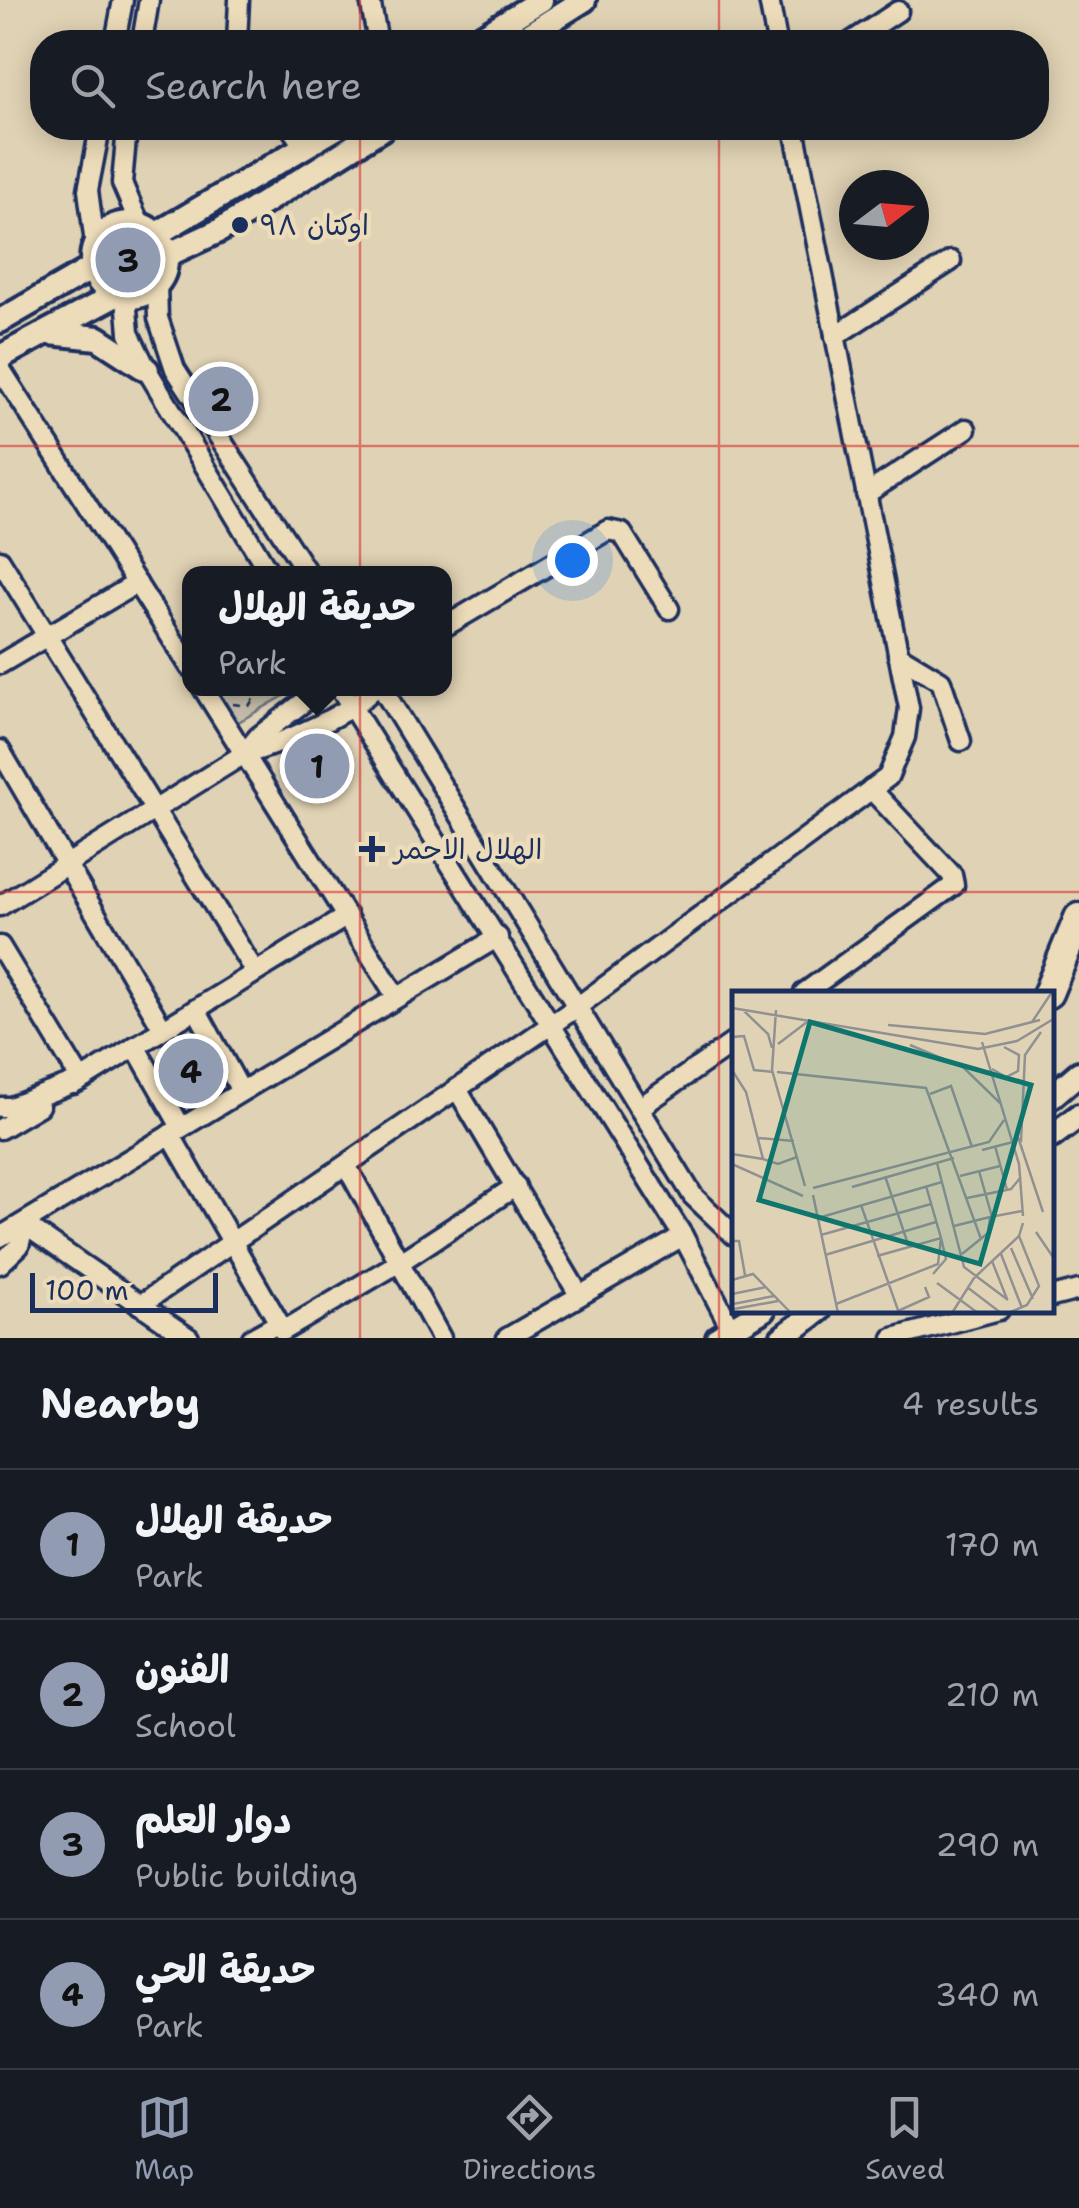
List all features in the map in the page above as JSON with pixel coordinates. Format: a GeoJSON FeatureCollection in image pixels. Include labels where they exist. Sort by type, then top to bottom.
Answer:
{"type":"FeatureCollection","features":[{"type":"Feature","properties":{"kind":"highway"},"geometry":{"type":"LineString","coordinates":[[1049,991],[1079,918]]}},
{"type":"Feature","properties":{"kind":"main road"},"geometry":{"type":"LineString","coordinates":[[492,30],[540,0]]}},
{"type":"Feature","properties":{"kind":"main road"},"geometry":{"type":"LineString","coordinates":[[536,30],[584,0]]}},
{"type":"Feature","properties":{"kind":"main road"},"geometry":{"type":"LineString","coordinates":[[153,239],[293,140]]}},
{"type":"Feature","properties":{"kind":"main road"},"geometry":{"type":"LineString","coordinates":[[121,296],[101,285],[92,268],[95,244],[120,225],[153,239],[219,231],[364,140]]}},
{"type":"Feature","properties":{"kind":"main road"},"geometry":{"type":"LineString","coordinates":[[0,356],[121,296],[138,296],[157,284],[153,239]]}},
{"type":"Feature","properties":{"kind":"main road"},"geometry":{"type":"LineString","coordinates":[[0,321],[92,268]]}},
{"type":"Feature","properties":{"kind":"main road"},"geometry":{"type":"LineString","coordinates":[[50,333],[98,338],[148,370]]}},
{"type":"Feature","properties":{"kind":"main road"},"geometry":{"type":"LineString","coordinates":[[1054,1094],[1079,1073]]}},
{"type":"Feature","properties":{"kind":"main road"},"geometry":{"type":"LineString","coordinates":[[1054,1135],[1079,1116]]}},
{"type":"Feature","properties":{"kind":"main road"},"geometry":{"type":"LineString","coordinates":[[725,1334],[758,1313]]}},
{"type":"Feature","properties":{"kind":"main road"},"geometry":{"type":"LineString","coordinates":[[782,1338],[816,1313]]}},
{"type":"Feature","properties":{"kind":"street"},"geometry":{"type":"LineString","coordinates":[[117,30],[122,0]]}},
{"type":"Feature","properties":{"kind":"street"},"geometry":{"type":"LineString","coordinates":[[144,30],[149,0]]}},
{"type":"Feature","properties":{"kind":"street"},"geometry":{"type":"LineString","coordinates":[[238,0],[238,30]]}},
{"type":"Feature","properties":{"kind":"street"},"geometry":{"type":"LineString","coordinates":[[370,0],[376,30]]}},
{"type":"Feature","properties":{"kind":"street"},"geometry":{"type":"LineString","coordinates":[[769,0],[775,30]]}},
{"type":"Feature","properties":{"kind":"street"},"geometry":{"type":"LineString","coordinates":[[870,30],[898,11]]}},
{"type":"Feature","properties":{"kind":"street"},"geometry":{"type":"LineString","coordinates":[[95,244],[88,190],[98,140]]}},
{"type":"Feature","properties":{"kind":"street"},"geometry":{"type":"LineString","coordinates":[[126,140],[122,183],[153,239]]}},
{"type":"Feature","properties":{"kind":"street"},"geometry":{"type":"LineString","coordinates":[[140,1306],[553,1023],[888,777],[905,737],[908,708],[796,140]]}},
{"type":"Feature","properties":{"kind":"street"},"geometry":{"type":"LineString","coordinates":[[835,336],[951,260]]}},
{"type":"Feature","properties":{"kind":"street"},"geometry":{"type":"LineString","coordinates":[[157,284],[158,318],[175,369],[303,566]]}},
{"type":"Feature","properties":{"kind":"street"},"geometry":{"type":"LineString","coordinates":[[121,296],[129,333],[148,370],[265,566]]}},
{"type":"Feature","properties":{"kind":"street"},"geometry":{"type":"LineString","coordinates":[[0,368],[182,653]]}},
{"type":"Feature","properties":{"kind":"street"},"geometry":{"type":"LineString","coordinates":[[866,494],[966,429]]}},
{"type":"Feature","properties":{"kind":"street"},"geometry":{"type":"LineString","coordinates":[[452,622],[608,530],[622,533],[668,609]]}},
{"type":"Feature","properties":{"kind":"street"},"geometry":{"type":"LineString","coordinates":[[0,560],[255,972]]}},
{"type":"Feature","properties":{"kind":"street"},"geometry":{"type":"LineString","coordinates":[[0,664],[137,583]]}},
{"type":"Feature","properties":{"kind":"street"},"geometry":{"type":"LineString","coordinates":[[898,655],[941,681],[961,741]]}},
{"type":"Feature","properties":{"kind":"street"},"geometry":{"type":"LineString","coordinates":[[208,696],[396,996]]}},
{"type":"Feature","properties":{"kind":"street"},"geometry":{"type":"LineString","coordinates":[[244,754],[258,737],[312,696]]}},
{"type":"Feature","properties":{"kind":"street"},"geometry":{"type":"LineString","coordinates":[[344,696],[684,1236],[725,1334]]}},
{"type":"Feature","properties":{"kind":"street"},"geometry":{"type":"LineString","coordinates":[[0,906],[244,754],[273,746],[363,696]]}},
{"type":"Feature","properties":{"kind":"street"},"geometry":{"type":"LineString","coordinates":[[387,696],[693,1196],[732,1233]]}},
{"type":"Feature","properties":{"kind":"street"},"geometry":{"type":"LineString","coordinates":[[0,750],[163,1029]]}},
{"type":"Feature","properties":{"kind":"street"},"geometry":{"type":"LineString","coordinates":[[807,991],[954,885],[952,876],[872,789]]}},
{"type":"Feature","properties":{"kind":"street"},"geometry":{"type":"LineString","coordinates":[[0,1129],[347,916]]}},
{"type":"Feature","properties":{"kind":"street"},"geometry":{"type":"LineString","coordinates":[[0,1237],[498,938]]}},
{"type":"Feature","properties":{"kind":"street"},"geometry":{"type":"LineString","coordinates":[[0,946],[81,1080]]}},
{"type":"Feature","properties":{"kind":"street"},"geometry":{"type":"LineString","coordinates":[[196,1009],[241,1090]]}},
{"type":"Feature","properties":{"kind":"street"},"geometry":{"type":"LineString","coordinates":[[639,1108],[732,1043]]}},
{"type":"Feature","properties":{"kind":"street"},"geometry":{"type":"LineString","coordinates":[[135,1046],[282,1331]]}},
{"type":"Feature","properties":{"kind":"street"},"geometry":{"type":"LineString","coordinates":[[0,1107],[81,1080]]}},
{"type":"Feature","properties":{"kind":"street"},"geometry":{"type":"LineString","coordinates":[[457,1088],[578,1293]]}},
{"type":"Feature","properties":{"kind":"street"},"geometry":{"type":"LineString","coordinates":[[346,1165],[441,1338]]}},
{"type":"Feature","properties":{"kind":"street"},"geometry":{"type":"LineString","coordinates":[[252,1338],[282,1331],[400,1262],[516,1186]]}},
{"type":"Feature","properties":{"kind":"street"},"geometry":{"type":"LineString","coordinates":[[0,1264],[19,1246],[25,1225]]}},
{"type":"Feature","properties":{"kind":"street"},"geometry":{"type":"LineString","coordinates":[[25,1225],[186,1338]]}},
{"type":"Feature","properties":{"kind":"street"},"geometry":{"type":"LineString","coordinates":[[507,1338],[578,1293],[684,1236]]}},
{"type":"Feature","properties":{"kind":"street"},"geometry":{"type":"LineString","coordinates":[[1054,1296],[1079,1290]]}},
{"type":"Feature","properties":{"kind":"street"},"geometry":{"type":"LineString","coordinates":[[892,1338],[988,1313]]}},
{"type":"Feature","properties":{"kind":"path"},"geometry":{"type":"LineString","coordinates":[[228,700],[238,706],[249,706],[255,696]]}},
{"type":"Feature","properties":{"kind":"shaded area"},"geometry":{"type":"Polygon","coordinates":[[[216,696],[284,696],[233,725],[216,696]]]}},
{"type":"Feature","properties":{"kind":"place","name":"اوكتان ٩٨"},"geometry":{"type":"Point","coordinates":[240,225]}},
{"type":"Feature","properties":{"kind":"place","name":"دوار العلم"},"geometry":{"type":"Point","coordinates":[128,260]}},
{"type":"Feature","properties":{"kind":"place","name":"الفنون"},"geometry":{"type":"Point","coordinates":[221,399]}},
{"type":"Feature","properties":{"kind":"place","name":"حديقة الهلال"},"geometry":{"type":"Point","coordinates":[317,766]}},
{"type":"Feature","properties":{"kind":"place","name":"الهلال الاحمر"},"geometry":{"type":"Point","coordinates":[372,849]}},
{"type":"Feature","properties":{"kind":"place","name":"حديقة الحي"},"geometry":{"type":"Point","coordinates":[191,1071]}}]}
